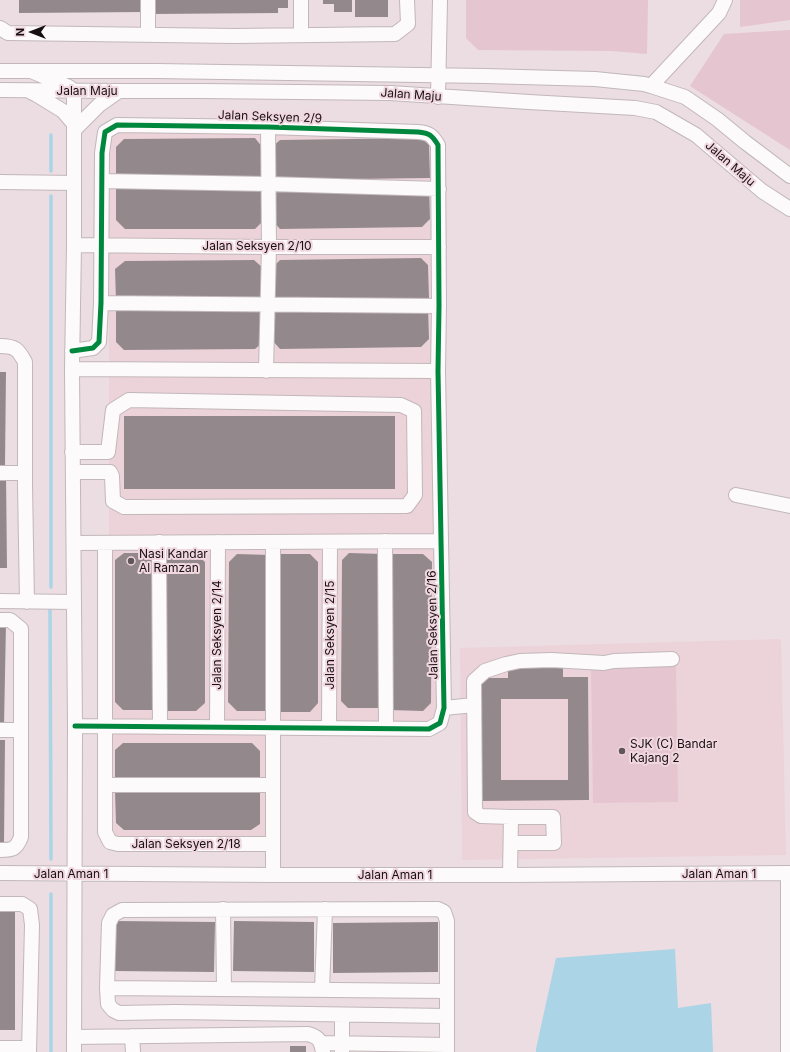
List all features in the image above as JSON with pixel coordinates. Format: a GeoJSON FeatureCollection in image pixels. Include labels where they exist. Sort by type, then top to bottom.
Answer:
{"type":"FeatureCollection","features":[{"type":"Feature","properties":{"kind":"street"},"geometry":{"type":"LineString","coordinates":[[148,0],[148,34]]}},
{"type":"Feature","properties":{"kind":"street"},"geometry":{"type":"LineString","coordinates":[[301,0],[301,35]]}},
{"type":"Feature","properties":{"kind":"street"},"geometry":{"type":"LineString","coordinates":[[0,28],[8,33],[235,36],[395,34],[408,24],[407,0]]}},
{"type":"Feature","properties":{"kind":"street"},"geometry":{"type":"LineString","coordinates":[[438,97],[440,0]]}},
{"type":"Feature","properties":{"kind":"street"},"geometry":{"type":"LineString","coordinates":[[651,86],[719,13],[725,0]]}},
{"type":"Feature","properties":{"kind":"street","name":"Jalan Maju"},"geometry":{"type":"LineString","coordinates":[[0,71],[239,72],[486,76],[595,79],[651,86],[685,97],[718,119],[744,142],[790,176]]}},
{"type":"Feature","properties":{"kind":"street"},"geometry":{"type":"LineString","coordinates":[[31,71],[70,87],[74,91]]}},
{"type":"Feature","properties":{"kind":"street"},"geometry":{"type":"LineString","coordinates":[[74,1052],[75,726],[72,351],[74,91],[95,76],[112,71]]}},
{"type":"Feature","properties":{"kind":"street","name":"Jalan Maju"},"geometry":{"type":"LineString","coordinates":[[0,90],[390,93],[636,108],[656,112],[696,134],[762,191],[790,209]]}},
{"type":"Feature","properties":{"kind":"street"},"geometry":{"type":"LineString","coordinates":[[26,91],[37,95],[63,111],[74,127]]}},
{"type":"Feature","properties":{"kind":"street"},"geometry":{"type":"LineString","coordinates":[[74,127],[99,105],[119,91]]}},
{"type":"Feature","properties":{"kind":"street","name":"Jalan Seksyen 2/9"},"geometry":{"type":"LineString","coordinates":[[102,181],[102,153],[105,132],[117,125],[268,127],[418,132],[429,134],[434,139]]}},
{"type":"Feature","properties":{"kind":"street"},"geometry":{"type":"LineString","coordinates":[[266,371],[268,304],[268,127]]}},
{"type":"Feature","properties":{"kind":"street","name":"Jalan Seksyen 2/16"},"geometry":{"type":"LineString","coordinates":[[434,139],[438,145],[439,189],[438,371],[444,708]]}},
{"type":"Feature","properties":{"kind":"street"},"geometry":{"type":"LineString","coordinates":[[72,351],[93,348],[99,342],[101,303],[102,181],[439,189]]}},
{"type":"Feature","properties":{"kind":"street"},"geometry":{"type":"LineString","coordinates":[[0,182],[74,183]]}},
{"type":"Feature","properties":{"kind":"street","name":"Jalan Seksyen 2/10"},"geometry":{"type":"LineString","coordinates":[[74,245],[439,247]]}},
{"type":"Feature","properties":{"kind":"street"},"geometry":{"type":"LineString","coordinates":[[101,303],[439,306]]}},
{"type":"Feature","properties":{"kind":"street"},"geometry":{"type":"LineString","coordinates":[[0,346],[9,346],[19,351],[25,362],[27,602]]}},
{"type":"Feature","properties":{"kind":"street"},"geometry":{"type":"LineString","coordinates":[[72,369],[438,371]]}},
{"type":"Feature","properties":{"kind":"street"},"geometry":{"type":"LineString","coordinates":[[72,452],[108,452],[113,410],[129,400],[401,405],[414,411],[415,495],[407,506],[124,507],[112,501],[112,476],[110,472],[73,472]]}},
{"type":"Feature","properties":{"kind":"street"},"geometry":{"type":"LineString","coordinates":[[0,473],[25,473]]}},
{"type":"Feature","properties":{"kind":"street"},"geometry":{"type":"LineString","coordinates":[[736,495],[790,506]]}},
{"type":"Feature","properties":{"kind":"street"},"geometry":{"type":"LineString","coordinates":[[385,541],[386,728]]}},
{"type":"Feature","properties":{"kind":"street"},"geometry":{"type":"LineString","coordinates":[[74,543],[441,541]]}},
{"type":"Feature","properties":{"kind":"street"},"geometry":{"type":"LineString","coordinates":[[159,542],[160,727]]}},
{"type":"Feature","properties":{"kind":"street","name":"Jalan Seksyen 2/14"},"geometry":{"type":"LineString","coordinates":[[217,727],[218,542]]}},
{"type":"Feature","properties":{"kind":"street"},"geometry":{"type":"LineString","coordinates":[[273,542],[273,875]]}},
{"type":"Feature","properties":{"kind":"street","name":"Jalan Seksyen 2/15"},"geometry":{"type":"LineString","coordinates":[[329,728],[330,542]]}},
{"type":"Feature","properties":{"kind":"street"},"geometry":{"type":"LineString","coordinates":[[105,543],[105,785],[273,784]]}},
{"type":"Feature","properties":{"kind":"street"},"geometry":{"type":"LineString","coordinates":[[0,601],[74,602]]}},
{"type":"Feature","properties":{"kind":"street"},"geometry":{"type":"LineString","coordinates":[[0,620],[10,620],[21,629],[21,837],[18,845],[11,850],[0,850]]}},
{"type":"Feature","properties":{"kind":"street"},"geometry":{"type":"LineString","coordinates":[[511,843],[554,843],[553,816],[481,816],[475,812],[474,682],[485,671],[520,661],[539,660],[604,663],[614,661],[672,659]]}},
{"type":"Feature","properties":{"kind":"street"},"geometry":{"type":"LineString","coordinates":[[75,726],[429,729],[440,723],[444,708],[474,704]]}},
{"type":"Feature","properties":{"kind":"street"},"geometry":{"type":"LineString","coordinates":[[0,730],[20,730]]}},
{"type":"Feature","properties":{"kind":"street","name":"Jalan Seksyen 2/18"},"geometry":{"type":"LineString","coordinates":[[105,785],[105,832],[110,842],[118,844],[273,844]]}},
{"type":"Feature","properties":{"kind":"street"},"geometry":{"type":"LineString","coordinates":[[510,875],[511,816]]}},
{"type":"Feature","properties":{"kind":"street","name":"Jalan Aman 1"},"geometry":{"type":"LineString","coordinates":[[0,873],[273,875],[789,873]]}},
{"type":"Feature","properties":{"kind":"street"},"geometry":{"type":"LineString","coordinates":[[788,1052],[789,873]]}},
{"type":"Feature","properties":{"kind":"street"},"geometry":{"type":"LineString","coordinates":[[0,904],[22,904],[30,908],[32,925],[29,1050],[0,1048]]}},
{"type":"Feature","properties":{"kind":"street"},"geometry":{"type":"LineString","coordinates":[[322,990],[325,909]]}},
{"type":"Feature","properties":{"kind":"street"},"geometry":{"type":"LineString","coordinates":[[74,1037],[308,1034],[314,1035],[320,1041],[322,1048],[447,1048],[447,1016],[447,921],[444,912],[438,909],[122,910],[112,915],[109,923],[108,1004],[112,1010],[118,1013],[175,1012],[447,1016]]}},
{"type":"Feature","properties":{"kind":"street"},"geometry":{"type":"LineString","coordinates":[[223,910],[224,989]]}},
{"type":"Feature","properties":{"kind":"street"},"geometry":{"type":"LineString","coordinates":[[107,988],[447,991]]}},
{"type":"Feature","properties":{"kind":"street"},"geometry":{"type":"LineString","coordinates":[[175,1012],[175,1036]]}},
{"type":"Feature","properties":{"kind":"street"},"geometry":{"type":"LineString","coordinates":[[342,1015],[342,1048]]}},
{"type":"Feature","properties":{"kind":"street"},"geometry":{"type":"LineString","coordinates":[[132,1036],[133,1052]]}},
{"type":"Feature","properties":{"kind":"shaded area"},"geometry":{"type":"Polygon","coordinates":[[[466,0],[648,0],[647,54],[612,51],[478,50],[466,38],[466,0]]]}},
{"type":"Feature","properties":{"kind":"shaded area"},"geometry":{"type":"Polygon","coordinates":[[[740,0],[790,0],[790,20],[740,27],[740,0]]]}},
{"type":"Feature","properties":{"kind":"shaded area"},"geometry":{"type":"Polygon","coordinates":[[[790,30],[790,150],[690,86],[724,34],[790,30]]]}},
{"type":"Feature","properties":{"kind":"shaded area"},"geometry":{"type":"Polygon","coordinates":[[[119,129],[418,135],[434,145],[439,706],[436,721],[428,725],[269,723],[268,839],[113,838],[109,829],[110,135],[119,129]]]}},
{"type":"Feature","properties":{"kind":"shaded area","name":"SJK (C) Bandar Kajang 2"},"geometry":{"type":"Polygon","coordinates":[[[781,639],[786,855],[462,860],[460,648],[781,639]]]}},
{"type":"Feature","properties":{"kind":"shaded area"},"geometry":{"type":"Polygon","coordinates":[[[676,665],[678,802],[593,803],[591,666],[676,665]]]}},
{"type":"Feature","properties":{"kind":"water"},"geometry":{"type":"Polygon","coordinates":[[[675,949],[678,1008],[711,1003],[713,1052],[536,1052],[556,958],[675,949]]]}},
{"type":"Feature","properties":{"kind":"building"},"geometry":{"type":"Polygon","coordinates":[[[19,0],[143,0],[143,12],[19,13],[19,0]]]}},
{"type":"Feature","properties":{"kind":"building"},"geometry":{"type":"Polygon","coordinates":[[[152,0],[288,0],[288,8],[278,8],[278,13],[152,14],[152,0]]]}},
{"type":"Feature","properties":{"kind":"building"},"geometry":{"type":"Polygon","coordinates":[[[323,0],[352,0],[352,12],[334,12],[334,4],[323,4],[323,0]]]}},
{"type":"Feature","properties":{"kind":"building"},"geometry":{"type":"Polygon","coordinates":[[[355,0],[388,0],[388,17],[355,17],[355,0]]]}},
{"type":"Feature","properties":{"kind":"building"},"geometry":{"type":"Polygon","coordinates":[[[255,138],[263,148],[263,179],[116,179],[116,147],[124,139],[255,138]]]}},
{"type":"Feature","properties":{"kind":"building"},"geometry":{"type":"Polygon","coordinates":[[[422,138],[429,145],[430,178],[272,180],[271,148],[280,140],[422,138]]]}},
{"type":"Feature","properties":{"kind":"building"},"geometry":{"type":"Polygon","coordinates":[[[429,185],[430,219],[422,227],[280,229],[272,220],[272,188],[429,185]]]}},
{"type":"Feature","properties":{"kind":"building"},"geometry":{"type":"Polygon","coordinates":[[[264,187],[264,220],[255,229],[125,229],[116,220],[116,188],[264,187]]]}},
{"type":"Feature","properties":{"kind":"building"},"geometry":{"type":"Polygon","coordinates":[[[421,258],[428,265],[429,298],[273,301],[273,267],[280,260],[421,258]]]}},
{"type":"Feature","properties":{"kind":"building"},"geometry":{"type":"Polygon","coordinates":[[[254,260],[263,268],[263,300],[116,301],[115,269],[125,261],[254,260]]]}},
{"type":"Feature","properties":{"kind":"building"},"geometry":{"type":"Polygon","coordinates":[[[428,307],[429,339],[421,347],[280,349],[272,340],[272,309],[428,307]]]}},
{"type":"Feature","properties":{"kind":"building"},"geometry":{"type":"Polygon","coordinates":[[[263,308],[263,342],[255,349],[124,350],[116,342],[116,310],[263,308]]]}},
{"type":"Feature","properties":{"kind":"building"},"geometry":{"type":"Polygon","coordinates":[[[0,372],[6,372],[5,465],[0,465],[0,372]]]}},
{"type":"Feature","properties":{"kind":"building"},"geometry":{"type":"Polygon","coordinates":[[[124,416],[395,416],[395,489],[124,489],[124,416]]]}},
{"type":"Feature","properties":{"kind":"building"},"geometry":{"type":"Polygon","coordinates":[[[0,474],[6,474],[7,568],[0,568],[0,474]]]}},
{"type":"Feature","properties":{"kind":"building"},"geometry":{"type":"Polygon","coordinates":[[[124,553],[156,553],[155,710],[123,710],[115,702],[115,560],[124,553]]]}},
{"type":"Feature","properties":{"kind":"building"},"geometry":{"type":"Polygon","coordinates":[[[349,553],[383,554],[382,708],[348,708],[341,701],[342,560],[349,553]]]}},
{"type":"Feature","properties":{"kind":"building"},"geometry":{"type":"Polygon","coordinates":[[[164,554],[196,554],[205,562],[205,703],[196,711],[164,711],[164,554]]]}},
{"type":"Feature","properties":{"kind":"building"},"geometry":{"type":"Polygon","coordinates":[[[237,554],[270,555],[269,711],[237,711],[228,702],[229,562],[237,554]]]}},
{"type":"Feature","properties":{"kind":"building"},"geometry":{"type":"Polygon","coordinates":[[[278,554],[310,554],[318,562],[318,703],[310,712],[277,712],[278,554]]]}},
{"type":"Feature","properties":{"kind":"building"},"geometry":{"type":"Polygon","coordinates":[[[390,554],[423,554],[432,562],[431,703],[423,711],[389,710],[390,554]]]}},
{"type":"Feature","properties":{"kind":"building"},"geometry":{"type":"Polygon","coordinates":[[[0,623],[6,623],[4,726],[0,726],[0,623]]]}},
{"type":"Feature","properties":{"kind":"building"},"geometry":{"type":"Polygon","coordinates":[[[508,665],[563,665],[563,677],[588,677],[589,800],[480,801],[478,678],[508,678],[508,665]],[[501,699],[501,780],[568,780],[568,699],[501,699]]]}},
{"type":"Feature","properties":{"kind":"building"},"geometry":{"type":"Polygon","coordinates":[[[0,740],[5,740],[4,844],[0,844],[0,740]]]}},
{"type":"Feature","properties":{"kind":"building"},"geometry":{"type":"Polygon","coordinates":[[[123,743],[252,743],[260,751],[260,782],[115,782],[115,750],[123,743]]]}},
{"type":"Feature","properties":{"kind":"building"},"geometry":{"type":"Polygon","coordinates":[[[260,790],[260,824],[251,830],[124,830],[116,823],[115,791],[260,790]]]}},
{"type":"Feature","properties":{"kind":"building"},"geometry":{"type":"Polygon","coordinates":[[[0,910],[15,910],[15,1030],[0,1030],[0,910]]]}},
{"type":"Feature","properties":{"kind":"building"},"geometry":{"type":"Polygon","coordinates":[[[114,921],[215,922],[214,972],[114,971],[114,921]]]}},
{"type":"Feature","properties":{"kind":"building"},"geometry":{"type":"Polygon","coordinates":[[[234,921],[314,922],[314,972],[233,971],[234,921]]]}},
{"type":"Feature","properties":{"kind":"building"},"geometry":{"type":"Polygon","coordinates":[[[438,922],[438,972],[333,973],[333,923],[438,922]]]}},
{"type":"Feature","properties":{"kind":"building"},"geometry":{"type":"Polygon","coordinates":[[[290,1046],[306,1046],[306,1052],[290,1052],[290,1046]]]}},
{"type":"Feature","properties":{"kind":"waterway"},"geometry":{"type":"LineString","coordinates":[[51,135],[51,171]]}},
{"type":"Feature","properties":{"kind":"waterway"},"geometry":{"type":"LineString","coordinates":[[51,196],[51,587]]}},
{"type":"Feature","properties":{"kind":"waterway"},"geometry":{"type":"LineString","coordinates":[[50,608],[51,859]]}},
{"type":"Feature","properties":{"kind":"waterway"},"geometry":{"type":"LineString","coordinates":[[51,894],[51,1052]]}},
{"type":"Feature","properties":{"kind":"cycle path"},"geometry":{"type":"LineString","coordinates":[[72,351],[93,348],[99,342],[101,303],[102,153],[105,132],[117,125],[268,127],[418,132],[430,135],[438,145],[438,371],[444,708],[440,723],[429,729],[75,726]]}},
{"type":"Feature","properties":{"kind":"place","name":"Nasi Kandar Al Ramzan"},"geometry":{"type":"Point","coordinates":[131,561]}},
{"type":"Feature","properties":{"kind":"place","name":"SJK (C) Bandar Kajang 2"},"geometry":{"type":"Point","coordinates":[622,751]}}]}
